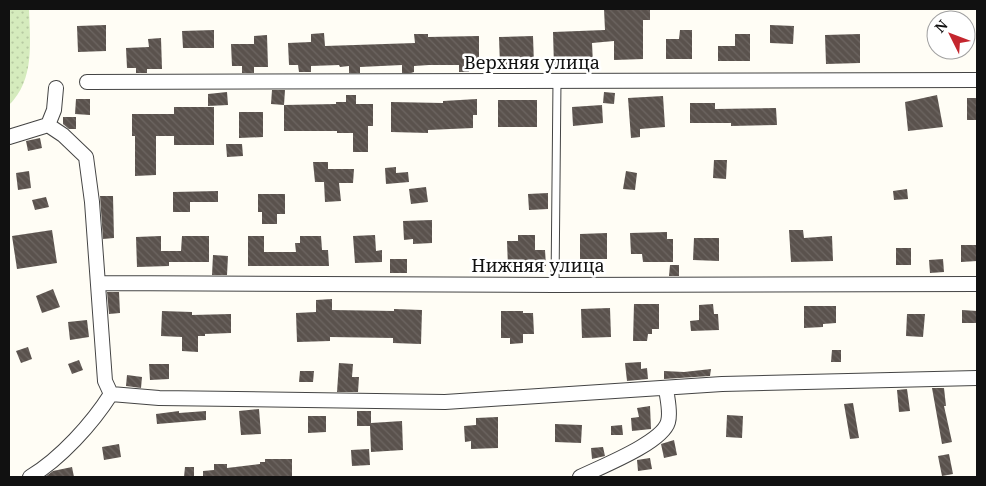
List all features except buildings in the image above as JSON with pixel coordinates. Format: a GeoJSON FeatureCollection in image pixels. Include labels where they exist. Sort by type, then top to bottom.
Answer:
{"type":"FeatureCollection","features":[{"type":"Feature","properties":{"kind":"street","name":"Верхняя улица"},"geometry":{"type":"LineString","coordinates":[[87,82],[977,80]]}},
{"type":"Feature","properties":{"kind":"street"},"geometry":{"type":"LineString","coordinates":[[48,125],[54,110],[56,88]]}},
{"type":"Feature","properties":{"kind":"street"},"geometry":{"type":"LineString","coordinates":[[9,137],[48,125]]}},
{"type":"Feature","properties":{"kind":"street"},"geometry":{"type":"LineString","coordinates":[[48,125],[63,135],[86,157],[92,202],[105,381],[111,394]]}},
{"type":"Feature","properties":{"kind":"street","name":"Нижняя улица"},"geometry":{"type":"LineString","coordinates":[[98,283],[977,284]]}},
{"type":"Feature","properties":{"kind":"street"},"geometry":{"type":"LineString","coordinates":[[111,394],[159,398],[445,402],[722,384],[977,378]]}},
{"type":"Feature","properties":{"kind":"street"},"geometry":{"type":"LineString","coordinates":[[580,477],[655,439],[668,424],[666,388]]}},
{"type":"Feature","properties":{"kind":"street"},"geometry":{"type":"LineString","coordinates":[[30,477],[47,467],[99,413],[111,394]]}},
{"type":"Feature","properties":{"kind":"lane"},"geometry":{"type":"LineString","coordinates":[[555,285],[557,81]]}},
{"type":"Feature","properties":{"kind":"green space"},"geometry":{"type":"Polygon","coordinates":[[[9,9],[29,9],[30,47],[27,72],[23,84],[9,105],[9,9]]]}}]}
